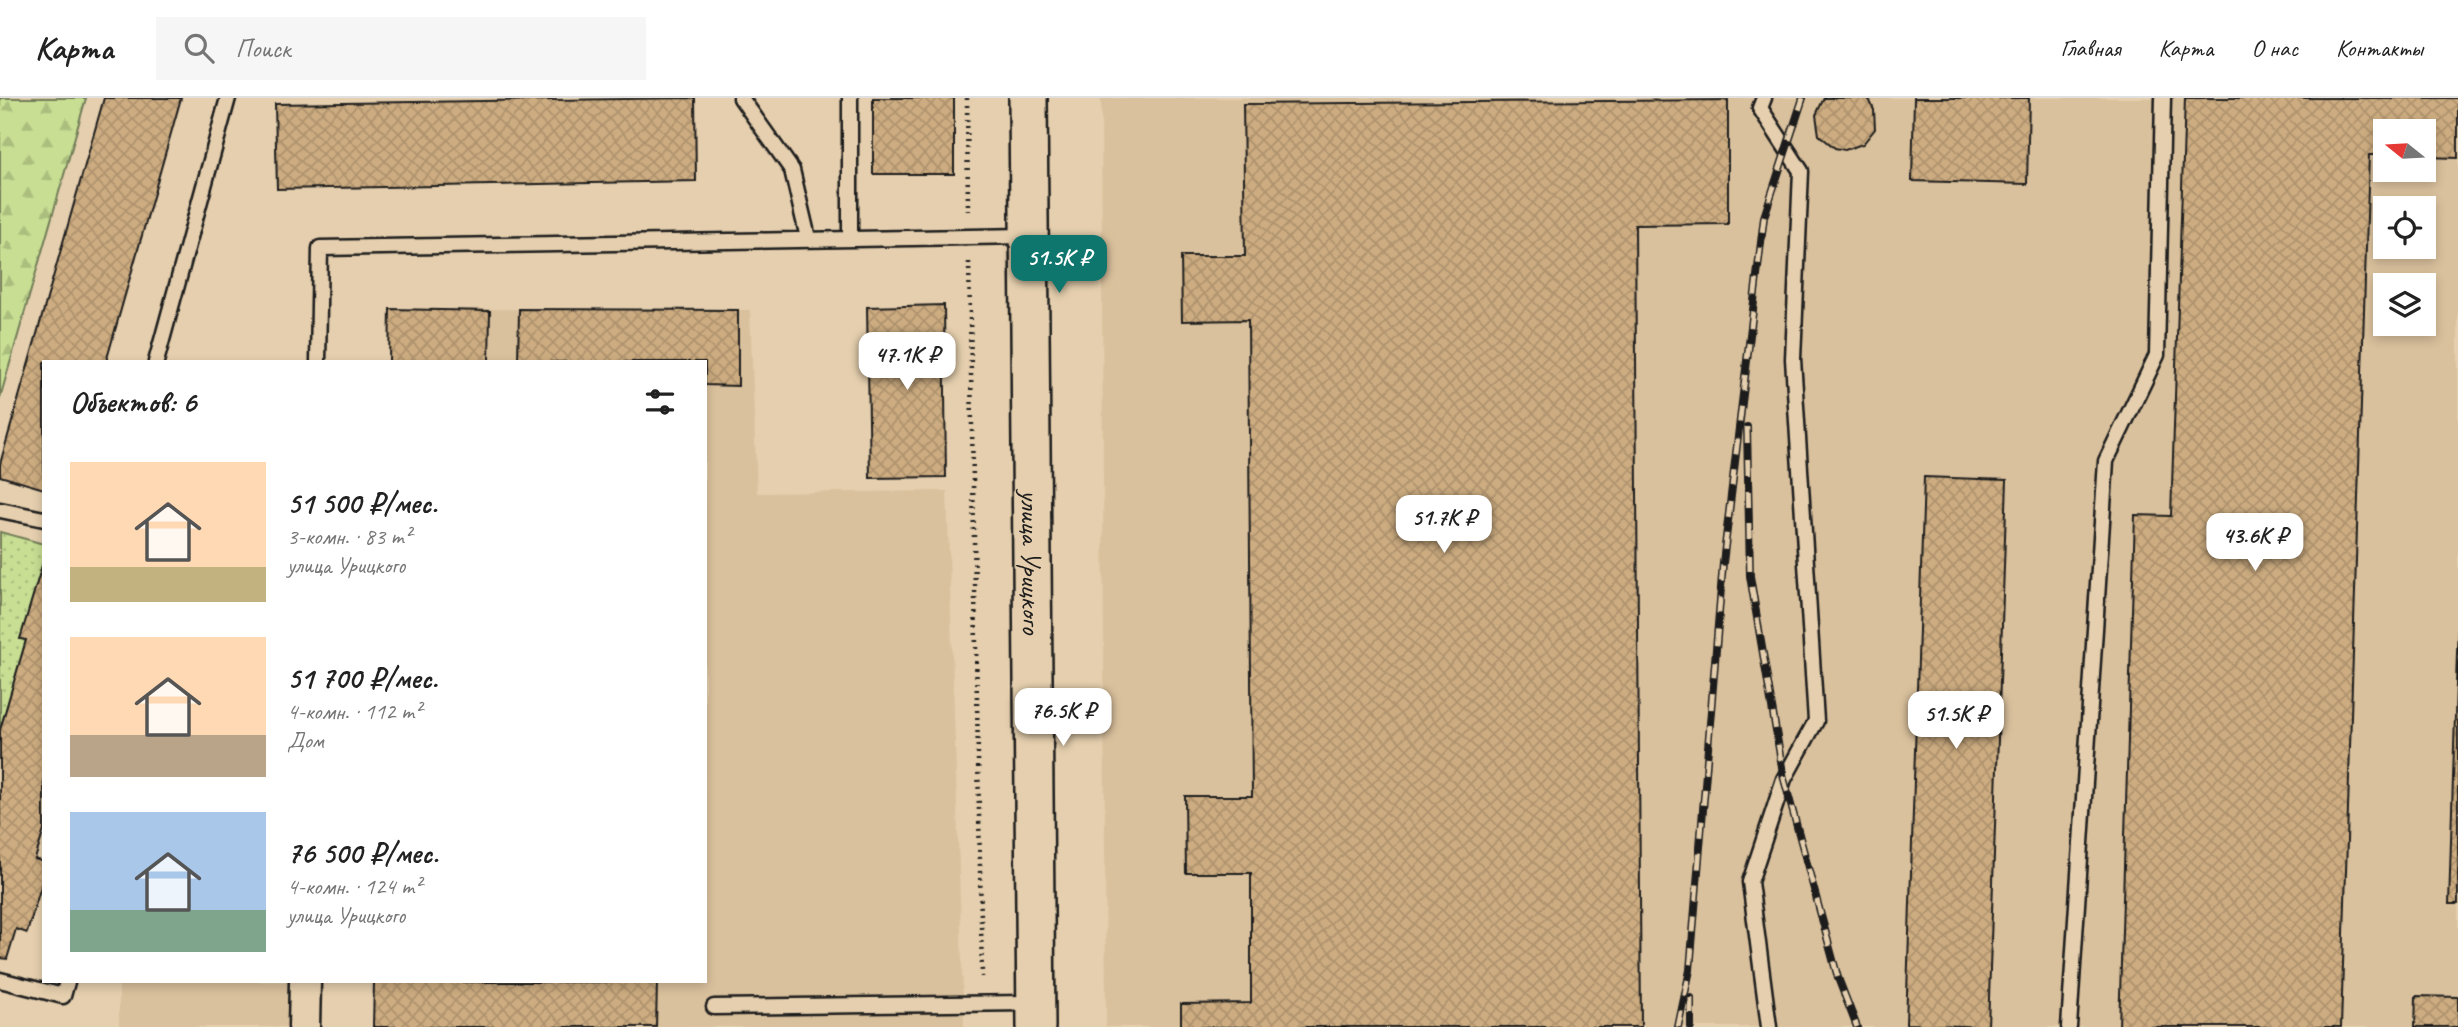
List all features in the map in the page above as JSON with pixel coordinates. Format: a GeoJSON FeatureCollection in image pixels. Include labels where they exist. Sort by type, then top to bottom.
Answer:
{"type":"FeatureCollection","features":[{"type":"Feature","properties":{"kind":"street","name":"улица Урицкого"},"geometry":{"type":"LineString","coordinates":[[1028,98],[1036,1015]]}},
{"type":"Feature","properties":{"kind":"street"},"geometry":{"type":"LineString","coordinates":[[304,1027],[305,983]]}},
{"type":"Feature","properties":{"kind":"lane"},"geometry":{"type":"LineString","coordinates":[[157,360],[228,98]]}},
{"type":"Feature","properties":{"kind":"lane"},"geometry":{"type":"LineString","coordinates":[[741,98],[792,170],[808,238]]}},
{"type":"Feature","properties":{"kind":"lane"},"geometry":{"type":"LineString","coordinates":[[850,98],[850,237]]}},
{"type":"Feature","properties":{"kind":"lane"},"geometry":{"type":"LineString","coordinates":[[1764,98],[1760,108],[1801,171],[1793,359],[1816,721],[1784,779],[1750,883],[1769,1027]]}},
{"type":"Feature","properties":{"kind":"lane"},"geometry":{"type":"LineString","coordinates":[[2069,1027],[2106,461],[2157,355],[2163,98]]}},
{"type":"Feature","properties":{"kind":"lane"},"geometry":{"type":"LineString","coordinates":[[318,360],[320,248],[1029,236]]}},
{"type":"Feature","properties":{"kind":"lane"},"geometry":{"type":"LineString","coordinates":[[0,510],[42,519]]}},
{"type":"Feature","properties":{"kind":"lane"},"geometry":{"type":"LineString","coordinates":[[0,979],[63,996],[67,983]]}},
{"type":"Feature","properties":{"kind":"lane"},"geometry":{"type":"LineString","coordinates":[[715,1007],[982,1004],[1036,1015]]}},
{"type":"Feature","properties":{"kind":"path"},"geometry":{"type":"LineString","coordinates":[[967,98],[982,1004]]}},
{"type":"Feature","properties":{"kind":"shaded area"},"geometry":{"type":"Polygon","coordinates":[[[1101,98],[2458,98],[2458,1027],[1106,1027],[1101,98]]]}},
{"type":"Feature","properties":{"kind":"shaded area"},"geometry":{"type":"Polygon","coordinates":[[[390,309],[750,310],[757,493],[947,491],[964,1027],[373,1027],[374,983],[707,983],[707,360],[389,360],[390,309]]]}},
{"type":"Feature","properties":{"kind":"shaded area"},"geometry":{"type":"Polygon","coordinates":[[[119,983],[293,983],[293,1027],[119,1027],[119,983]]]}},
{"type":"Feature","properties":{"kind":"green space"},"geometry":{"type":"Polygon","coordinates":[[[0,98],[86,98],[0,398],[0,98]]]}},
{"type":"Feature","properties":{"kind":"green space"},"geometry":{"type":"Polygon","coordinates":[[[0,532],[42,543],[42,566],[21,639],[26,640],[0,730],[0,532]]]}},
{"type":"Feature","properties":{"kind":"building"},"geometry":{"type":"Polygon","coordinates":[[[104,98],[181,98],[107,360],[42,360],[42,488],[0,476],[0,464],[104,98]]]}},
{"type":"Feature","properties":{"kind":"building"},"geometry":{"type":"Polygon","coordinates":[[[695,98],[696,181],[277,189],[275,104],[695,98]]]}},
{"type":"Feature","properties":{"kind":"building"},"geometry":{"type":"Polygon","coordinates":[[[873,98],[954,98],[954,174],[873,174],[873,98]]]}},
{"type":"Feature","properties":{"kind":"building"},"geometry":{"type":"Polygon","coordinates":[[[1824,98],[1867,98],[1870,101],[1874,110],[1875,129],[1863,144],[1845,150],[1835,148],[1819,135],[1816,115],[1824,98]]]}},
{"type":"Feature","properties":{"kind":"building"},"geometry":{"type":"Polygon","coordinates":[[[1914,98],[2029,98],[2027,184],[1912,181],[1914,98]]]}},
{"type":"Feature","properties":{"kind":"building"},"geometry":{"type":"Polygon","coordinates":[[[2185,98],[2458,98],[2458,158],[2436,157],[2436,119],[2373,119],[2373,155],[2369,155],[2341,1027],[2119,1027],[2135,515],[2171,516],[2185,98]]]}},
{"type":"Feature","properties":{"kind":"building"},"geometry":{"type":"Polygon","coordinates":[[[1728,100],[1728,224],[1635,225],[1641,1027],[1181,1027],[1181,1004],[1251,1003],[1251,873],[1186,873],[1185,796],[1252,796],[1248,320],[1182,321],[1181,256],[1245,256],[1243,104],[1728,100]]]}},
{"type":"Feature","properties":{"kind":"building"},"geometry":{"type":"Polygon","coordinates":[[[944,305],[946,477],[870,478],[867,307],[944,305]]]}},
{"type":"Feature","properties":{"kind":"building"},"geometry":{"type":"Polygon","coordinates":[[[390,309],[490,311],[489,360],[389,360],[390,309]]]}},
{"type":"Feature","properties":{"kind":"building"},"geometry":{"type":"Polygon","coordinates":[[[519,309],[738,310],[738,386],[707,385],[707,360],[518,360],[519,309]]]}},
{"type":"Feature","properties":{"kind":"building"},"geometry":{"type":"Polygon","coordinates":[[[1924,477],[2007,480],[1988,1027],[1906,1024],[1924,477]]]}},
{"type":"Feature","properties":{"kind":"building"},"geometry":{"type":"Polygon","coordinates":[[[42,566],[42,836],[35,859],[42,861],[42,883],[27,933],[16,929],[7,959],[0,958],[0,730],[26,640],[20,639],[42,566]]]}},
{"type":"Feature","properties":{"kind":"building"},"geometry":{"type":"Polygon","coordinates":[[[2458,621],[2458,904],[2449,904],[2458,621]]]}},
{"type":"Feature","properties":{"kind":"building"},"geometry":{"type":"Polygon","coordinates":[[[374,983],[657,983],[656,1027],[373,1027],[374,983]]]}},
{"type":"Feature","properties":{"kind":"building"},"geometry":{"type":"Polygon","coordinates":[[[2416,996],[2458,997],[2458,1027],[2415,1027],[2416,996]]]}},
{"type":"Feature","properties":{"kind":"railway"},"geometry":{"type":"LineString","coordinates":[[1678,1027],[1690,970],[1723,563],[1764,217],[1803,98]]}},
{"type":"Feature","properties":{"kind":"railway"},"geometry":{"type":"LineString","coordinates":[[1747,427],[1750,576],[1784,779],[1838,978],[1857,1027]]}},
{"type":"Feature","properties":{"kind":"railway"},"geometry":{"type":"LineString","coordinates":[[1691,998],[1691,1027]]}}]}
